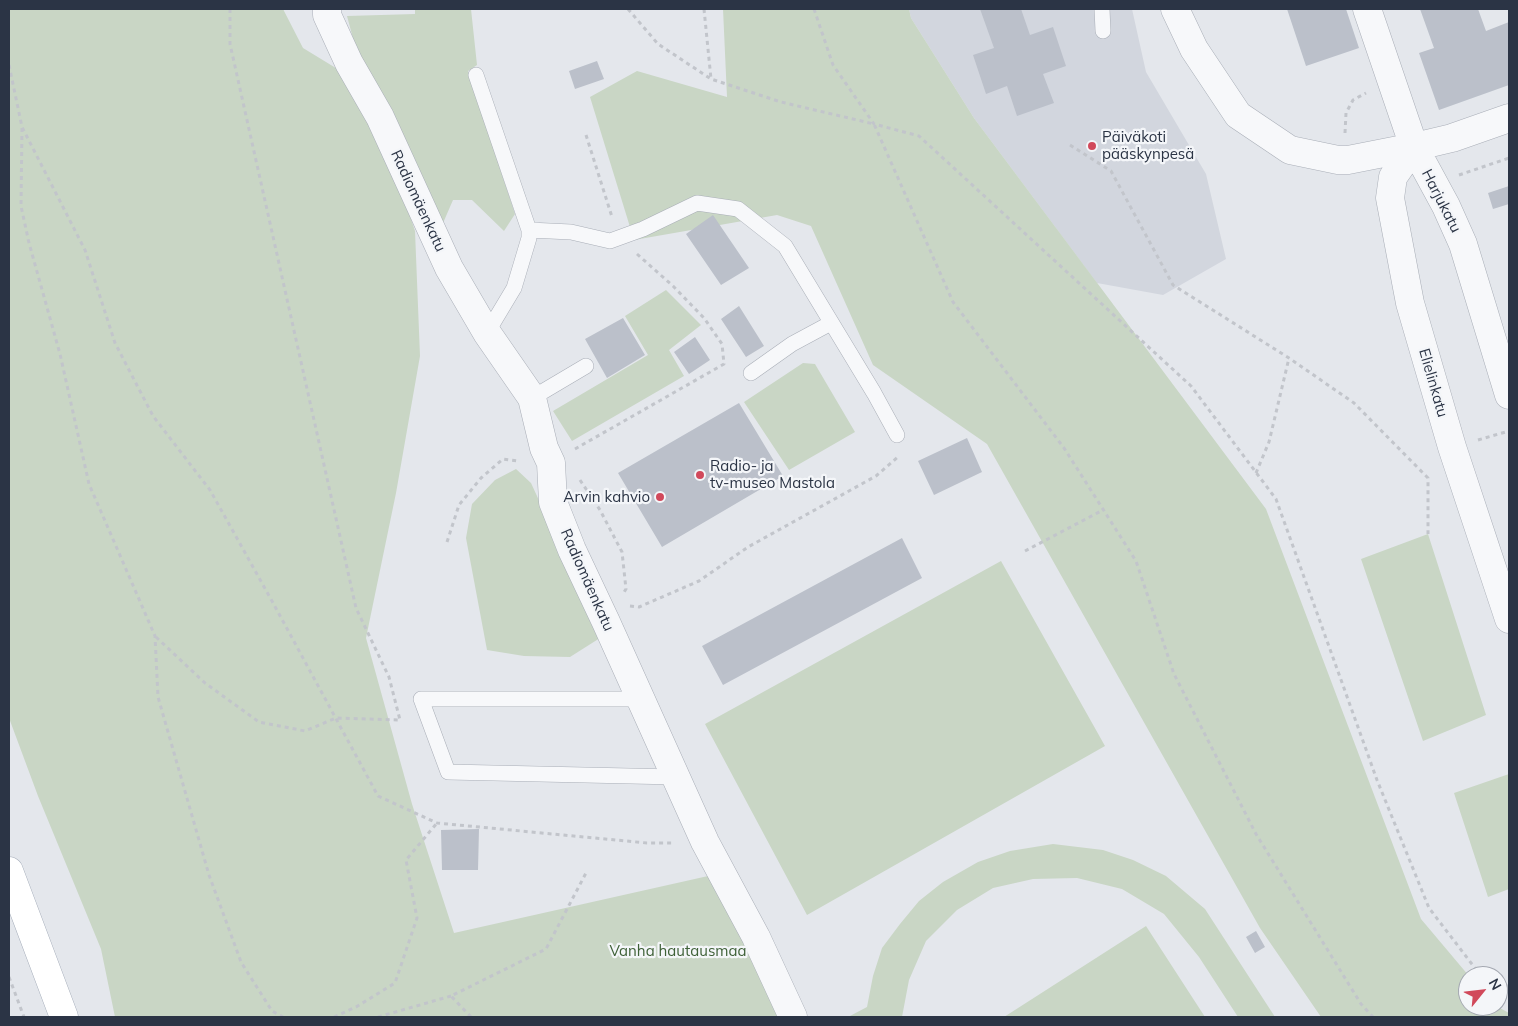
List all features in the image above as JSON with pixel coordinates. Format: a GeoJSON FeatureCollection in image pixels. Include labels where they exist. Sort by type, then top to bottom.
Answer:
{"type":"FeatureCollection","features":[{"type":"Feature","properties":{"kind":"main road"},"geometry":{"type":"LineString","coordinates":[[9,871],[64,1017]]}},
{"type":"Feature","properties":{"kind":"street","name":"Radiomäenkatu"},"geometry":{"type":"LineString","coordinates":[[327,9],[327,15],[349,63],[380,117],[449,268],[487,333],[532,398],[544,448],[551,463],[553,502],[572,550],[612,613],[641,699],[706,842],[756,937],[793,1017]]}},
{"type":"Feature","properties":{"kind":"street"},"geometry":{"type":"LineString","coordinates":[[1175,9],[1194,49],[1238,115],[1290,150],[1338,160],[1348,160],[1452,138],[1509,118]]}},
{"type":"Feature","properties":{"kind":"street","name":"Harjukatu"},"geometry":{"type":"LineString","coordinates":[[1367,9],[1414,147],[1446,206],[1463,244],[1509,395]]}},
{"type":"Feature","properties":{"kind":"street","name":"Elielinkatu"},"geometry":{"type":"LineString","coordinates":[[1414,147],[1393,177],[1390,198],[1410,303],[1452,447],[1509,619]]}},
{"type":"Feature","properties":{"kind":"lane"},"geometry":{"type":"LineString","coordinates":[[1102,9],[1103,31]]}},
{"type":"Feature","properties":{"kind":"lane"},"geometry":{"type":"LineString","coordinates":[[476,75],[529,230],[529,238],[514,288],[487,333]]}},
{"type":"Feature","properties":{"kind":"lane"},"geometry":{"type":"LineString","coordinates":[[529,230],[571,232],[610,240],[643,229],[697,203],[738,209],[785,246],[897,435]]}},
{"type":"Feature","properties":{"kind":"lane"},"geometry":{"type":"LineString","coordinates":[[751,373],[792,344],[831,323]]}},
{"type":"Feature","properties":{"kind":"lane"},"geometry":{"type":"LineString","coordinates":[[532,398],[586,366]]}},
{"type":"Feature","properties":{"kind":"lane"},"geometry":{"type":"LineString","coordinates":[[641,699],[421,699],[448,772],[676,777]]}},
{"type":"Feature","properties":{"kind":"path"},"geometry":{"type":"LineString","coordinates":[[230,9],[230,44],[356,608],[389,677],[400,720]]}},
{"type":"Feature","properties":{"kind":"path"},"geometry":{"type":"LineString","coordinates":[[628,9],[658,44],[711,79],[781,102],[919,136],[1191,386],[1276,499],[1377,780],[1429,908],[1473,966]]}},
{"type":"Feature","properties":{"kind":"path"},"geometry":{"type":"LineString","coordinates":[[704,9],[711,79]]}},
{"type":"Feature","properties":{"kind":"path"},"geometry":{"type":"LineString","coordinates":[[814,9],[833,65],[874,124],[953,302],[1064,448],[1136,561],[1174,674],[1256,834],[1361,1004],[1372,1017]]}},
{"type":"Feature","properties":{"kind":"path"},"geometry":{"type":"LineString","coordinates":[[9,65],[22,127],[21,206],[29,243],[60,354],[89,484],[156,636],[158,697],[209,875],[241,962],[272,1011],[283,1017]]}},
{"type":"Feature","properties":{"kind":"path"},"geometry":{"type":"LineString","coordinates":[[22,127],[85,250],[115,344],[153,416],[210,490],[378,796],[437,823],[647,843],[706,842]]}},
{"type":"Feature","properties":{"kind":"path"},"geometry":{"type":"LineString","coordinates":[[551,463],[724,364],[722,344],[704,318],[673,286],[619,237],[586,135]]}},
{"type":"Feature","properties":{"kind":"path"},"geometry":{"type":"LineString","coordinates":[[1070,145],[1111,171],[1173,285],[1289,358],[1354,403],[1428,478],[1428,534]]}},
{"type":"Feature","properties":{"kind":"path"},"geometry":{"type":"LineString","coordinates":[[1256,473],[1269,442],[1289,358]]}},
{"type":"Feature","properties":{"kind":"path"},"geometry":{"type":"LineString","coordinates":[[1474,441],[1509,432]]}},
{"type":"Feature","properties":{"kind":"path"},"geometry":{"type":"LineString","coordinates":[[612,613],[639,607],[699,581],[748,547],[876,476],[899,456],[897,435]]}},
{"type":"Feature","properties":{"kind":"path"},"geometry":{"type":"LineString","coordinates":[[447,542],[459,505],[481,478],[503,460],[570,465],[600,510],[622,552],[626,589],[612,613]]}},
{"type":"Feature","properties":{"kind":"path"},"geometry":{"type":"LineString","coordinates":[[1025,551],[1103,510]]}},
{"type":"Feature","properties":{"kind":"path"},"geometry":{"type":"LineString","coordinates":[[156,636],[205,683],[259,722],[305,731],[336,718],[428,719]]}},
{"type":"Feature","properties":{"kind":"path"},"geometry":{"type":"LineString","coordinates":[[334,1017],[356,1007],[395,983],[417,918],[406,860],[437,823]]}},
{"type":"Feature","properties":{"kind":"path"},"geometry":{"type":"LineString","coordinates":[[378,1017],[451,996],[546,949],[586,873]]}},
{"type":"Feature","properties":{"kind":"path"},"geometry":{"type":"LineString","coordinates":[[9,977],[24,1017]]}},
{"type":"Feature","properties":{"kind":"path"},"geometry":{"type":"LineString","coordinates":[[451,996],[471,1017]]}},
{"type":"Feature","properties":{"kind":"shaded area","name":"Päiväkoti pääskynpesä"},"geometry":{"type":"Polygon","coordinates":[[[909,9],[1132,9],[1146,72],[1206,174],[1226,259],[1163,295],[1097,283],[974,118],[911,18],[909,9]]]}},
{"type":"Feature","properties":{"kind":"green space","name":"Vanha hautausmaa"},"geometry":{"type":"Polygon","coordinates":[[[9,9],[283,9],[303,48],[367,87],[415,231],[420,356],[396,493],[366,638],[412,804],[454,933],[717,874],[791,1017],[115,1017],[101,949],[38,796],[9,718],[9,9]]]}},
{"type":"Feature","properties":{"kind":"green space"},"geometry":{"type":"Polygon","coordinates":[[[415,9],[471,9],[477,65],[468,71],[515,214],[504,231],[472,200],[453,200],[440,230],[362,72],[347,16],[415,14],[415,9]]]}},
{"type":"Feature","properties":{"kind":"green space"},"geometry":{"type":"Polygon","coordinates":[[[723,9],[909,9],[911,18],[974,118],[1266,509],[1421,919],[1461,966],[1458,966],[1458,1016],[1508,1016],[1508,1012],[1509,1017],[1321,1017],[1260,928],[987,444],[873,365],[811,226],[777,215],[634,240],[590,97],[637,71],[727,97],[723,9]]]}},
{"type":"Feature","properties":{"kind":"green space"},"geometry":{"type":"Polygon","coordinates":[[[666,290],[701,325],[669,350],[684,376],[572,441],[553,411],[648,355],[625,316],[666,290]]]}},
{"type":"Feature","properties":{"kind":"green space"},"geometry":{"type":"Polygon","coordinates":[[[803,363],[815,364],[855,432],[789,470],[744,402],[803,363]]]}},
{"type":"Feature","properties":{"kind":"green space"},"geometry":{"type":"Polygon","coordinates":[[[516,469],[531,483],[599,631],[600,638],[570,657],[524,656],[487,650],[466,538],[472,504],[495,480],[516,469]]]}},
{"type":"Feature","properties":{"kind":"green space"},"geometry":{"type":"Polygon","coordinates":[[[1428,534],[1486,715],[1423,741],[1361,559],[1428,534]]]}},
{"type":"Feature","properties":{"kind":"green space"},"geometry":{"type":"Polygon","coordinates":[[[1001,561],[1105,746],[807,915],[705,724],[1001,561]]]}},
{"type":"Feature","properties":{"kind":"green space"},"geometry":{"type":"Polygon","coordinates":[[[1509,774],[1509,889],[1488,897],[1454,793],[1509,774]]]}},
{"type":"Feature","properties":{"kind":"green space"},"geometry":{"type":"Polygon","coordinates":[[[1053,844],[1103,850],[1133,860],[1166,876],[1205,909],[1275,1017],[1238,1017],[1199,957],[1164,914],[1122,889],[1077,878],[1033,879],[993,888],[957,910],[926,941],[909,980],[902,1017],[848,1017],[867,1007],[873,976],[882,948],[919,901],[943,882],[978,862],[1010,851],[1053,844]]]}},
{"type":"Feature","properties":{"kind":"green space"},"geometry":{"type":"Polygon","coordinates":[[[1146,926],[1205,1017],[1004,1017],[1146,926]]]}},
{"type":"Feature","properties":{"kind":"building"},"geometry":{"type":"Polygon","coordinates":[[[980,9],[1021,9],[1030,35],[1053,27],[1066,66],[1043,74],[1054,103],[1017,116],[1007,86],[986,94],[973,55],[994,48],[980,9]]]}},
{"type":"Feature","properties":{"kind":"building"},"geometry":{"type":"Polygon","coordinates":[[[1287,9],[1346,9],[1359,48],[1306,66],[1287,9]]]}},
{"type":"Feature","properties":{"kind":"building"},"geometry":{"type":"Polygon","coordinates":[[[1420,9],[1478,9],[1486,31],[1509,22],[1509,85],[1439,110],[1419,53],[1434,48],[1420,9]]]}},
{"type":"Feature","properties":{"kind":"building"},"geometry":{"type":"Polygon","coordinates":[[[597,61],[604,79],[575,89],[569,71],[597,61]]]}},
{"type":"Feature","properties":{"kind":"building"},"geometry":{"type":"Polygon","coordinates":[[[1509,186],[1509,204],[1493,209],[1488,193],[1509,186]]]}},
{"type":"Feature","properties":{"kind":"building"},"geometry":{"type":"Polygon","coordinates":[[[713,215],[749,268],[721,285],[686,234],[713,215]]]}},
{"type":"Feature","properties":{"kind":"building"},"geometry":{"type":"Polygon","coordinates":[[[739,306],[764,346],[746,357],[721,319],[739,306]]]}},
{"type":"Feature","properties":{"kind":"building"},"geometry":{"type":"Polygon","coordinates":[[[623,318],[645,355],[607,378],[585,339],[623,318]]]}},
{"type":"Feature","properties":{"kind":"building"},"geometry":{"type":"Polygon","coordinates":[[[695,337],[710,360],[689,374],[674,352],[695,337]]]}},
{"type":"Feature","properties":{"kind":"building","name":"Radio- ja tv-museo Mastola"},"geometry":{"type":"Polygon","coordinates":[[[739,403],[783,476],[662,547],[618,473],[739,403]]]}},
{"type":"Feature","properties":{"kind":"building"},"geometry":{"type":"Polygon","coordinates":[[[967,438],[982,472],[934,495],[918,461],[967,438]]]}},
{"type":"Feature","properties":{"kind":"building"},"geometry":{"type":"Polygon","coordinates":[[[902,538],[922,578],[723,685],[702,646],[902,538]]]}},
{"type":"Feature","properties":{"kind":"building"},"geometry":{"type":"Polygon","coordinates":[[[479,829],[478,870],[442,870],[441,830],[479,829]]]}},
{"type":"Feature","properties":{"kind":"building"},"geometry":{"type":"Polygon","coordinates":[[[1256,931],[1265,947],[1255,953],[1246,937],[1256,931]]]}},
{"type":"Feature","properties":{"kind":"place","name":"Päiväkoti pääskynpesä"},"geometry":{"type":"Point","coordinates":[1092,146]}},
{"type":"Feature","properties":{"kind":"place","name":"Radio- ja tv-museo Mastola"},"geometry":{"type":"Point","coordinates":[700,475]}},
{"type":"Feature","properties":{"kind":"place","name":"Arvin kahvio"},"geometry":{"type":"Point","coordinates":[660,497]}}]}
